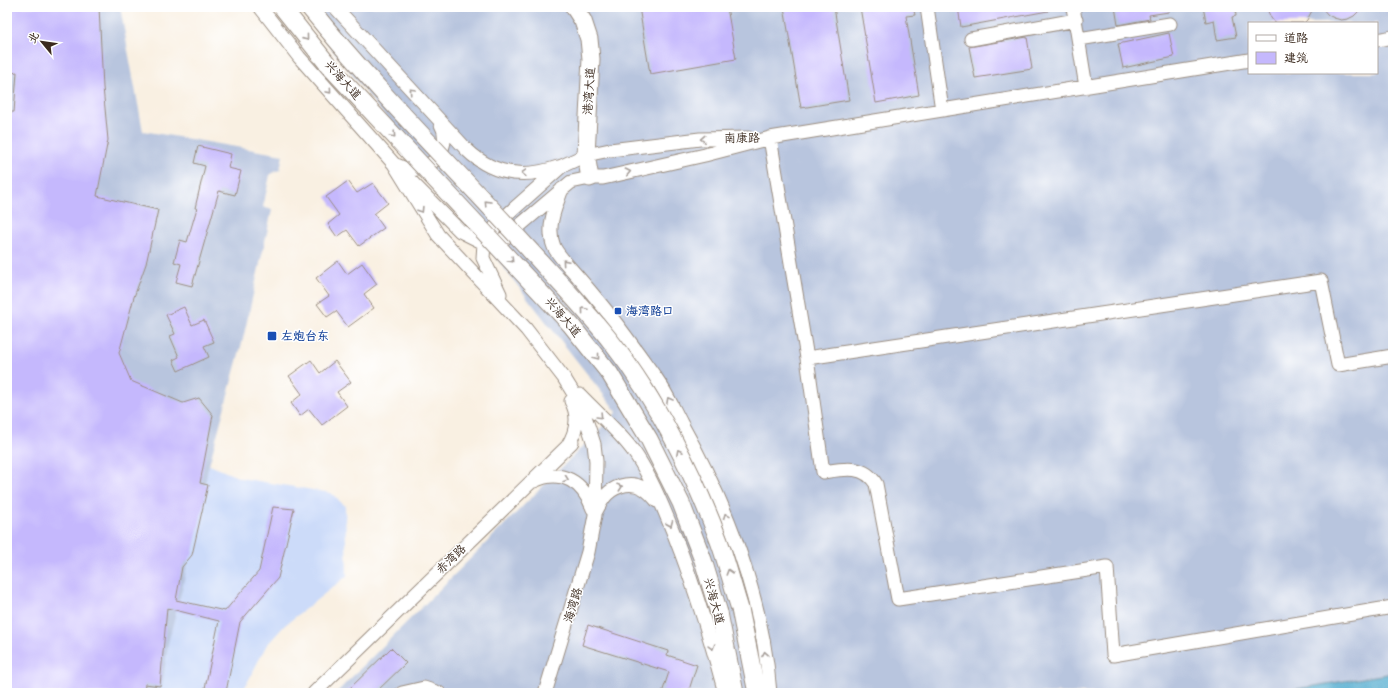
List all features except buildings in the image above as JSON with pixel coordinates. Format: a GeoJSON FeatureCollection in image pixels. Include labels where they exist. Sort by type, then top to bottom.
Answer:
{"type":"FeatureCollection","features":[{"type":"Feature","properties":{"kind":"main road","name":"兴海大道"},"geometry":{"type":"LineString","coordinates":[[282,7],[330,67],[571,325],[610,374],[649,439],[681,503],[703,560],[719,613],[735,693]]}},
{"type":"Feature","properties":{"kind":"main road","name":"兴海大道"},"geometry":{"type":"LineString","coordinates":[[309,7],[398,109],[524,244],[612,343],[643,387],[673,438],[699,492],[720,542],[740,609],[757,693]]}},
{"type":"Feature","properties":{"kind":"main road","name":"港湾大道"},"geometry":{"type":"LineString","coordinates":[[574,7],[583,21],[589,39],[591,59],[586,155],[590,178]]}},
{"type":"Feature","properties":{"kind":"street","name":"兴海大道"},"geometry":{"type":"LineString","coordinates":[[260,7],[299,57],[394,164],[438,235],[526,329],[564,378],[582,407],[594,444],[596,461],[595,515]]}},
{"type":"Feature","properties":{"kind":"street"},"geometry":{"type":"LineString","coordinates":[[335,7],[476,159],[488,166],[502,171],[531,173],[546,172],[562,166]]}},
{"type":"Feature","properties":{"kind":"street"},"geometry":{"type":"LineString","coordinates":[[927,7],[942,110]]}},
{"type":"Feature","properties":{"kind":"street"},"geometry":{"type":"LineString","coordinates":[[971,39],[1074,13],[1086,87]]}},
{"type":"Feature","properties":{"kind":"street"},"geometry":{"type":"LineString","coordinates":[[1079,39],[1170,24]]}},
{"type":"Feature","properties":{"kind":"street"},"geometry":{"type":"LineString","coordinates":[[1378,40],[1393,37]]}},
{"type":"Feature","properties":{"kind":"street"},"geometry":{"type":"LineString","coordinates":[[1248,60],[770,138],[823,472],[849,468],[856,469],[868,474],[876,484],[898,599],[1108,567],[1113,654],[1393,607]]}},
{"type":"Feature","properties":{"kind":"street"},"geometry":{"type":"LineString","coordinates":[[394,164],[408,170],[423,168],[436,161],[443,148],[444,133],[439,120]]}},
{"type":"Feature","properties":{"kind":"street","name":"南康路"},"geometry":{"type":"LineString","coordinates":[[770,138],[705,155],[603,178],[590,178],[571,182],[563,187],[505,238],[491,244],[484,243],[498,223],[562,166],[586,155],[610,150],[700,139],[770,138]]}},
{"type":"Feature","properties":{"kind":"street"},"geometry":{"type":"LineString","coordinates":[[394,164],[460,231],[484,243],[483,258],[507,309]]}},
{"type":"Feature","properties":{"kind":"street"},"geometry":{"type":"LineString","coordinates":[[563,187],[553,212],[551,222],[551,236],[554,247],[560,257],[602,305],[658,380],[696,448],[725,513],[745,570],[759,621],[769,677],[770,693]]}},
{"type":"Feature","properties":{"kind":"street"},"geometry":{"type":"LineString","coordinates":[[806,358],[1321,281],[1338,365],[1393,356]]}},
{"type":"Feature","properties":{"kind":"street","name":"兴海大道"},"geometry":{"type":"LineString","coordinates":[[507,309],[524,338],[568,394],[575,408],[575,431],[566,447]]}},
{"type":"Feature","properties":{"kind":"street","name":"兴海大道"},"geometry":{"type":"LineString","coordinates":[[564,378],[623,438],[635,453],[647,474],[662,505],[686,565],[712,645],[725,693]]}},
{"type":"Feature","properties":{"kind":"street","name":"赤湾路"},"geometry":{"type":"LineString","coordinates":[[314,693],[566,447],[589,427]]}},
{"type":"Feature","properties":{"kind":"street"},"geometry":{"type":"LineString","coordinates":[[529,483],[546,476],[554,475],[568,478],[586,494],[595,515]]}},
{"type":"Feature","properties":{"kind":"street"},"geometry":{"type":"LineString","coordinates":[[595,515],[603,499],[609,492],[624,485],[641,487],[662,505]]}},
{"type":"Feature","properties":{"kind":"street","name":"海湾路"},"geometry":{"type":"LineString","coordinates":[[545,693],[588,552],[595,515]]}},
{"type":"Feature","properties":{"kind":"street"},"geometry":{"type":"LineString","coordinates":[[402,693],[424,688],[439,693]]}},
{"type":"Feature","properties":{"kind":"shaded area"},"geometry":{"type":"Polygon","coordinates":[[[7,7],[120,7],[143,131],[283,155],[280,170],[270,175],[263,207],[272,210],[243,339],[208,469],[182,589],[168,643],[162,687],[160,687],[158,693],[7,693],[7,7]]]}},
{"type":"Feature","properties":{"kind":"shaded area"},"geometry":{"type":"Polygon","coordinates":[[[299,7],[1393,7],[1393,673],[1272,693],[336,693],[617,412],[299,7]]]}},
{"type":"Feature","properties":{"kind":"shaded area"},"geometry":{"type":"Polygon","coordinates":[[[186,455],[240,478],[331,493],[345,506],[347,576],[285,625],[266,646],[242,693],[7,693],[186,455]]]}},
{"type":"Feature","properties":{"kind":"water"},"geometry":{"type":"Polygon","coordinates":[[[1393,673],[1393,693],[1272,693],[1393,673]]]}},
{"type":"Feature","properties":{"kind":"place","name":"海湾路口"},"geometry":{"type":"Point","coordinates":[618,311]}},
{"type":"Feature","properties":{"kind":"place","name":"左炮台东"},"geometry":{"type":"Point","coordinates":[272,336]}}]}
